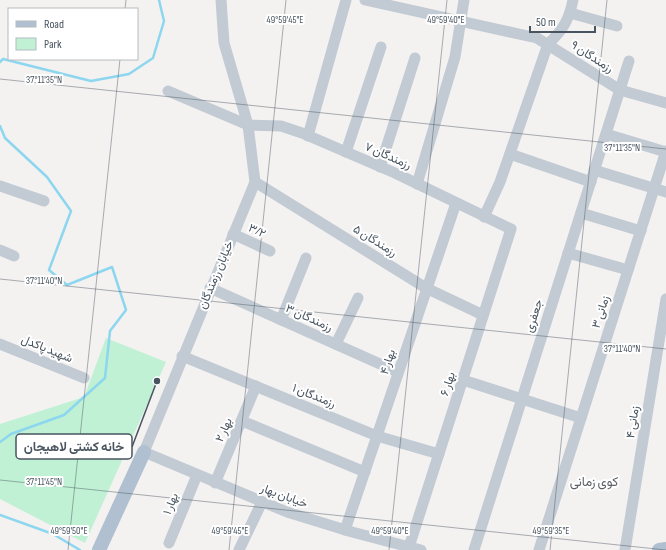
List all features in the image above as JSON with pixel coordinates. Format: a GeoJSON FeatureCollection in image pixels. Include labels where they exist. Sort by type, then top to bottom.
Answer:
{"type":"FeatureCollection","features":[{"type":"Feature","properties":{"kind":"main road","name":"خیابان رزمندگان"},"geometry":{"type":"LineString","coordinates":[[101,545],[144,452]]}},
{"type":"Feature","properties":{"kind":"main road"},"geometry":{"type":"LineString","coordinates":[[659,550],[666,549]]}},
{"type":"Feature","properties":{"kind":"street","name":"خیابان رزمندگان"},"geometry":{"type":"LineString","coordinates":[[144,452],[182,356],[255,182],[248,125],[224,43],[221,0]]}},
{"type":"Feature","properties":{"kind":"street"},"geometry":{"type":"LineString","coordinates":[[308,136],[346,0]]}},
{"type":"Feature","properties":{"kind":"street","name":"رزمندگان ۹"},"geometry":{"type":"LineString","coordinates":[[365,0],[537,38],[620,90],[666,103]]}},
{"type":"Feature","properties":{"kind":"street"},"geometry":{"type":"LineString","coordinates":[[417,184],[455,57],[464,0]]}},
{"type":"Feature","properties":{"kind":"street"},"geometry":{"type":"LineString","coordinates":[[484,217],[500,182],[548,44],[561,32],[570,13],[573,0]]}},
{"type":"Feature","properties":{"kind":"street"},"geometry":{"type":"LineString","coordinates":[[570,13],[617,26]]}},
{"type":"Feature","properties":{"kind":"street"},"geometry":{"type":"LineString","coordinates":[[346,152],[381,47]]}},
{"type":"Feature","properties":{"kind":"street"},"geometry":{"type":"LineString","coordinates":[[380,167],[415,58]]}},
{"type":"Feature","properties":{"kind":"street","name":"جعفری"},"geometry":{"type":"LineString","coordinates":[[474,550],[629,61]]}},
{"type":"Feature","properties":{"kind":"street"},"geometry":{"type":"LineString","coordinates":[[168,91],[248,125]]}},
{"type":"Feature","properties":{"kind":"street","name":"رزمندگان ۷"},"geometry":{"type":"LineString","coordinates":[[248,125],[281,126],[308,136],[417,184],[511,230]]}},
{"type":"Feature","properties":{"kind":"street"},"geometry":{"type":"LineString","coordinates":[[606,134],[666,152]]}},
{"type":"Feature","properties":{"kind":"street","name":"زمانی ۳"},"geometry":{"type":"LineString","coordinates":[[539,550],[666,152]]}},
{"type":"Feature","properties":{"kind":"street"},"geometry":{"type":"LineString","coordinates":[[510,154],[590,182]]}},
{"type":"Feature","properties":{"kind":"street"},"geometry":{"type":"LineString","coordinates":[[594,170],[666,192]]}},
{"type":"Feature","properties":{"kind":"street","name":"رزمندگان ۵"},"geometry":{"type":"LineString","coordinates":[[255,182],[426,288],[484,315]]}},
{"type":"Feature","properties":{"kind":"street"},"geometry":{"type":"LineString","coordinates":[[0,186],[44,201]]}},
{"type":"Feature","properties":{"kind":"street","name":"بهار ۴"},"geometry":{"type":"LineString","coordinates":[[345,530],[456,203]]}},
{"type":"Feature","properties":{"kind":"street"},"geometry":{"type":"LineString","coordinates":[[581,213],[641,231]]}},
{"type":"Feature","properties":{"kind":"street","name":"بهار ۶"},"geometry":{"type":"LineString","coordinates":[[409,547],[511,230]]}},
{"type":"Feature","properties":{"kind":"street","name":"۳/۲"},"geometry":{"type":"LineString","coordinates":[[233,234],[270,251]]}},
{"type":"Feature","properties":{"kind":"street"},"geometry":{"type":"LineString","coordinates":[[0,250],[14,256]]}},
{"type":"Feature","properties":{"kind":"street"},"geometry":{"type":"LineString","coordinates":[[568,252],[628,270]]}},
{"type":"Feature","properties":{"kind":"street"},"geometry":{"type":"LineString","coordinates":[[281,320],[306,258]]}},
{"type":"Feature","properties":{"kind":"street","name":"رزمندگان ۳"},"geometry":{"type":"LineString","coordinates":[[210,288],[398,372]]}},
{"type":"Feature","properties":{"kind":"street"},"geometry":{"type":"LineString","coordinates":[[336,344],[358,298]]}},
{"type":"Feature","properties":{"kind":"street","name":"زمانی ۴"},"geometry":{"type":"LineString","coordinates":[[625,550],[666,299]]}},
{"type":"Feature","properties":{"kind":"street","name":"شهید پاکدل"},"geometry":{"type":"LineString","coordinates":[[0,344],[84,378]]}},
{"type":"Feature","properties":{"kind":"street","name":"رزمندگان ۱"},"geometry":{"type":"LineString","coordinates":[[182,356],[377,436],[439,454]]}},
{"type":"Feature","properties":{"kind":"street"},"geometry":{"type":"LineString","coordinates":[[463,380],[521,400],[581,418]]}},
{"type":"Feature","properties":{"kind":"street","name":"بهار ۲"},"geometry":{"type":"LineString","coordinates":[[215,483],[256,386]]}},
{"type":"Feature","properties":{"kind":"street"},"geometry":{"type":"LineString","coordinates":[[242,421],[365,472]]}},
{"type":"Feature","properties":{"kind":"street","name":"خیابان بهار"},"geometry":{"type":"LineString","coordinates":[[144,452],[197,476],[262,502],[345,530],[421,550]]}},
{"type":"Feature","properties":{"kind":"street","name":"بهار ۱"},"geometry":{"type":"LineString","coordinates":[[169,543],[197,476]]}},
{"type":"Feature","properties":{"kind":"street"},"geometry":{"type":"LineString","coordinates":[[239,550],[262,502]]}},
{"type":"Feature","properties":{"kind":"green space"},"geometry":{"type":"Polygon","coordinates":[[[106,338],[166,362],[85,543],[0,499],[0,424],[84,397],[106,338]]]}},
{"type":"Feature","properties":{"kind":"waterway"},"geometry":{"type":"LineString","coordinates":[[0,62],[3,59],[91,81],[129,74],[153,58],[164,21],[159,0]]}},
{"type":"Feature","properties":{"kind":"waterway"},"geometry":{"type":"LineString","coordinates":[[0,126],[5,138],[47,177],[71,211],[49,270],[67,285],[112,267],[126,310],[110,331],[105,378],[64,415],[11,434],[0,442]]}},
{"type":"Feature","properties":{"kind":"waterway"},"geometry":{"type":"LineString","coordinates":[[0,515],[53,534],[80,550]]}},
{"type":"Feature","properties":{"kind":"place","name":"خانه کشتی لاهیجان"},"geometry":{"type":"Point","coordinates":[157,381]}},
{"type":"Feature","properties":{"kind":"district","name":"کوی زمانی"},"geometry":{"type":"Point","coordinates":[594,482]}}]}
